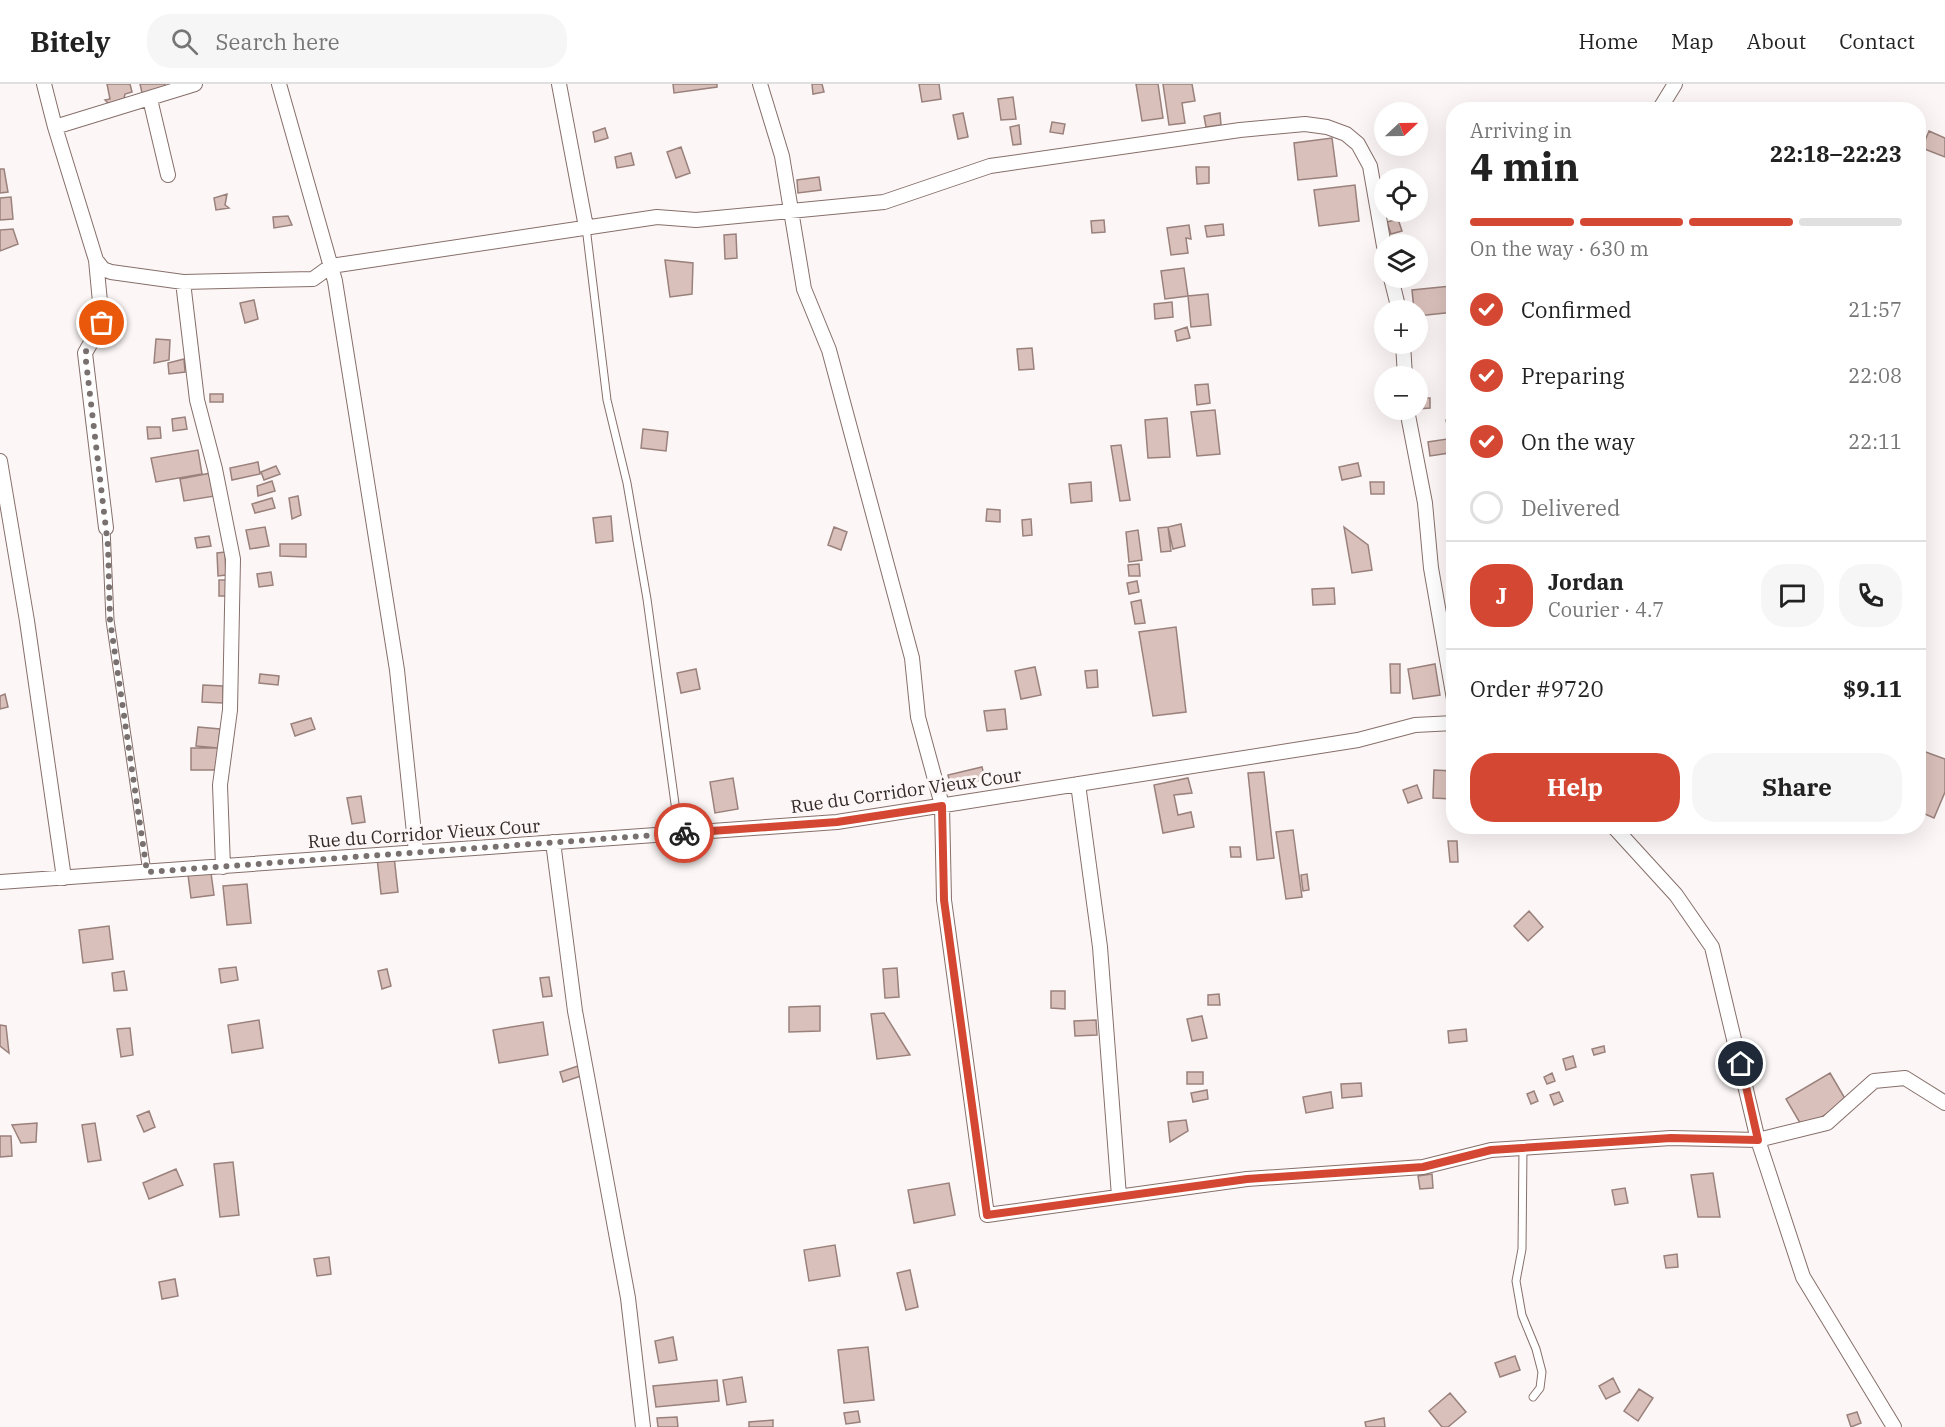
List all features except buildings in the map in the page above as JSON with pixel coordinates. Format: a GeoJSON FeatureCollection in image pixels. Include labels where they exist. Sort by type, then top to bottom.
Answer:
{"type":"FeatureCollection","features":[{"type":"Feature","properties":{"kind":"street"},"geometry":{"type":"LineString","coordinates":[[44,84],[96,260],[102,323],[85,353],[106,528]]}},
{"type":"Feature","properties":{"kind":"street"},"geometry":{"type":"LineString","coordinates":[[55,127],[195,84]]}},
{"type":"Feature","properties":{"kind":"street"},"geometry":{"type":"LineString","coordinates":[[279,84],[335,281],[397,670],[416,852]]}},
{"type":"Feature","properties":{"kind":"street"},"geometry":{"type":"LineString","coordinates":[[559,84],[586,227]]}},
{"type":"Feature","properties":{"kind":"street"},"geometry":{"type":"LineString","coordinates":[[760,84],[782,156],[804,289],[829,350],[912,658],[918,717],[942,806],[944,900],[987,1215],[1247,1179],[1423,1167],[1491,1150],[1671,1138],[1758,1140],[1827,1123],[1874,1081],[1905,1078],[1945,1103]]}},
{"type":"Feature","properties":{"kind":"street"},"geometry":{"type":"LineString","coordinates":[[1664,102],[1675,84]]}},
{"type":"Feature","properties":{"kind":"street"},"geometry":{"type":"LineString","coordinates":[[150,99],[168,175]]}},
{"type":"Feature","properties":{"kind":"street"},"geometry":{"type":"LineString","coordinates":[[96,260],[103,269],[111,272],[183,282],[313,279],[331,266],[657,217],[696,220],[884,201],[990,166],[1240,130],[1305,124],[1327,127],[1346,134],[1358,144],[1370,166],[1382,234]]}},
{"type":"Feature","properties":{"kind":"street"},"geometry":{"type":"LineString","coordinates":[[183,282],[197,400],[215,469],[233,559],[230,710],[220,785],[223,867]]}},
{"type":"Feature","properties":{"kind":"street"},"geometry":{"type":"LineString","coordinates":[[1409,420],[1425,504],[1431,568],[1446,653]]}},
{"type":"Feature","properties":{"kind":"street"},"geometry":{"type":"LineString","coordinates":[[0,461],[27,621],[64,878]]}},
{"type":"Feature","properties":{"kind":"street","name":"Rue du Corridor Vieux Cour"},"geometry":{"type":"LineString","coordinates":[[0,882],[837,822],[1358,740],[1415,725],[1446,723]]}},
{"type":"Feature","properties":{"kind":"street"},"geometry":{"type":"LineString","coordinates":[[1078,784],[1100,946],[1119,1196]]}},
{"type":"Feature","properties":{"kind":"street"},"geometry":{"type":"LineString","coordinates":[[1620,834],[1676,895],[1712,947],[1758,1140],[1803,1277],[1894,1427]]}},
{"type":"Feature","properties":{"kind":"street"},"geometry":{"type":"LineString","coordinates":[[553,842],[575,1011],[628,1298],[643,1427]]}},
{"type":"Feature","properties":{"kind":"lane"},"geometry":{"type":"LineString","coordinates":[[586,227],[607,400],[627,483],[680,833]]}},
{"type":"Feature","properties":{"kind":"lane"},"geometry":{"type":"LineString","coordinates":[[106,528],[110,620],[147,872]]}},
{"type":"Feature","properties":{"kind":"lane"},"geometry":{"type":"LineString","coordinates":[[1522,1148],[1522,1249],[1516,1281],[1522,1315],[1536,1349],[1542,1372],[1540,1388],[1533,1397]]}},
{"type":"Feature","properties":{"kind":"way so far"},"geometry":{"type":"LineString","coordinates":[[102,323],[85,353],[108,546],[110,620],[147,872],[684,833]]}},
{"type":"Feature","properties":{"kind":"route"},"geometry":{"type":"LineString","coordinates":[[684,833],[837,822],[942,806],[944,900],[957,1011],[987,1215],[1247,1179],[1423,1167],[1491,1150],[1671,1138],[1758,1140],[1741,1064]]}}]}
